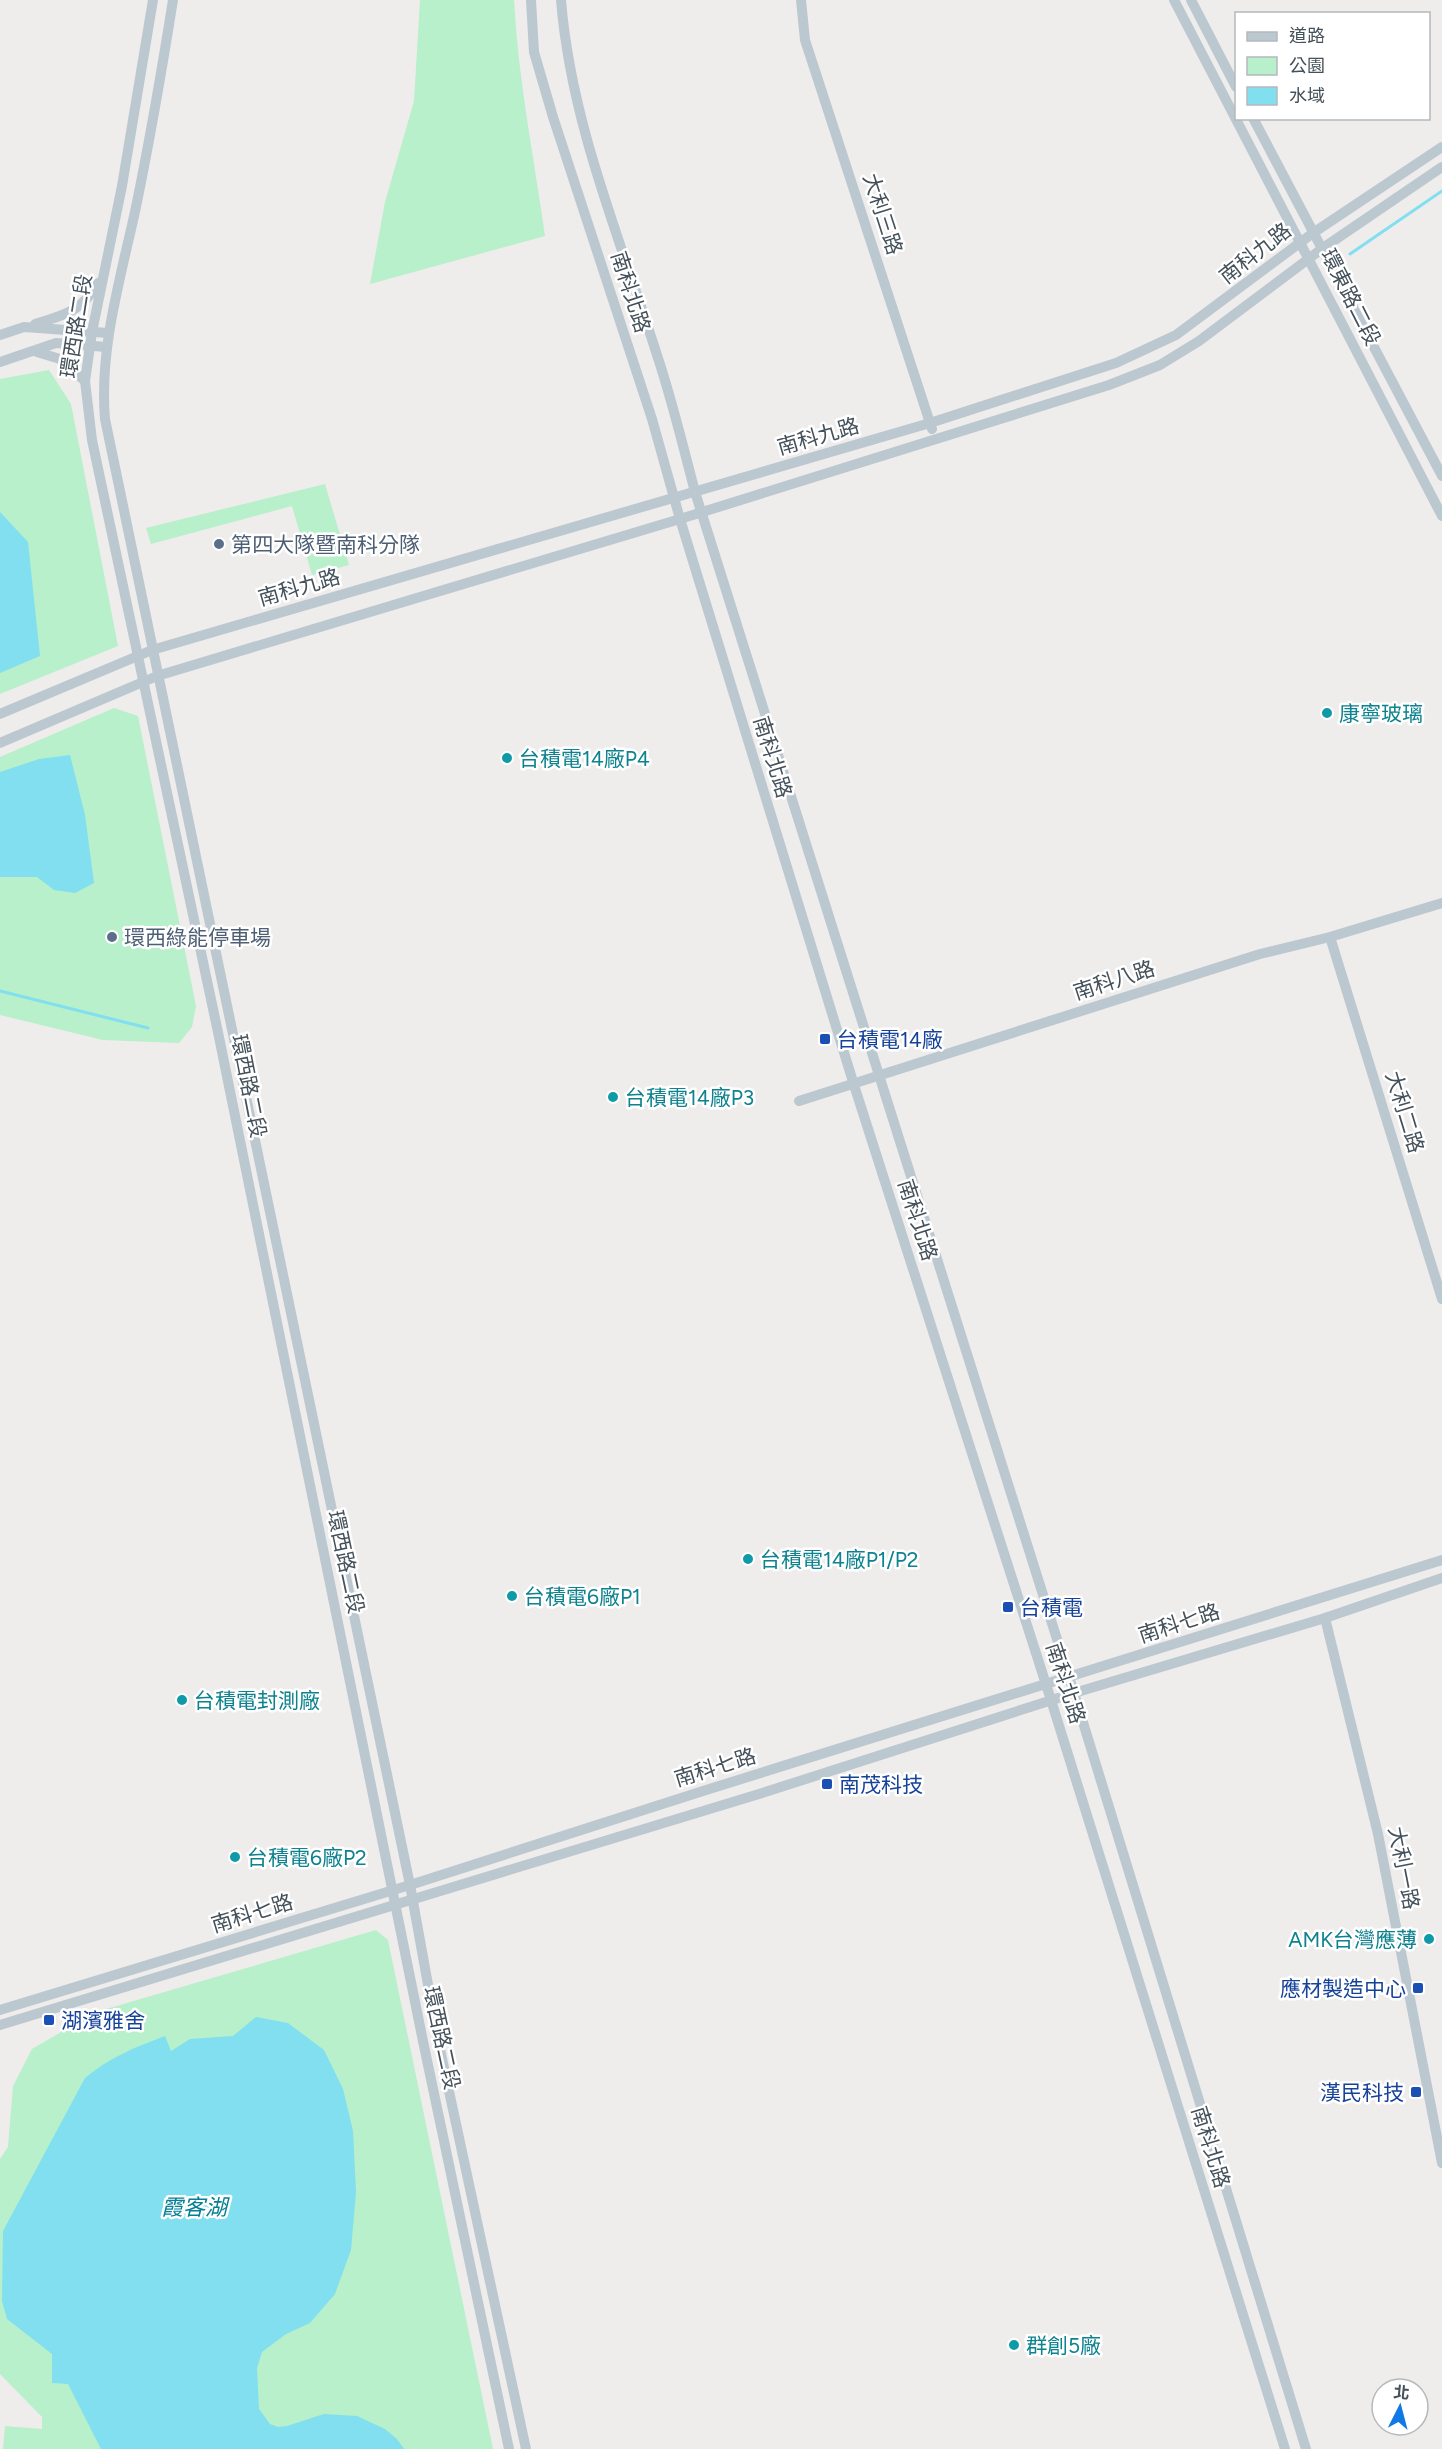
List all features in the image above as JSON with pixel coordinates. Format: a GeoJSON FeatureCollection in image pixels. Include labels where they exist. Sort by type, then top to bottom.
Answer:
{"type":"FeatureCollection","features":[{"type":"Feature","properties":{"kind":"street","name":"環西路二段"},"geometry":{"type":"LineString","coordinates":[[153,0],[122,186],[90,344],[85,381],[92,440],[217,1025],[509,2449]]}},
{"type":"Feature","properties":{"kind":"street","name":"環西路二段"},"geometry":{"type":"LineString","coordinates":[[173,0],[139,191],[108,333],[102,389],[105,419],[410,1885],[441,2052],[526,2449]]}},
{"type":"Feature","properties":{"kind":"street","name":"南科北路"},"geometry":{"type":"LineString","coordinates":[[531,0],[534,52],[550,106],[652,419],[680,519],[854,1085],[1047,1685],[1285,2449]]}},
{"type":"Feature","properties":{"kind":"street","name":"南科北路"},"geometry":{"type":"LineString","coordinates":[[561,0],[575,96],[612,222],[658,356],[695,492],[703,511],[1074,1693],[1306,2449]]}},
{"type":"Feature","properties":{"kind":"street","name":"大利三路"},"geometry":{"type":"LineString","coordinates":[[801,0],[805,40],[934,438]]}},
{"type":"Feature","properties":{"kind":"street","name":"環東路二段"},"geometry":{"type":"LineString","coordinates":[[1174,0],[1235,118]]}},
{"type":"Feature","properties":{"kind":"street"},"geometry":{"type":"LineString","coordinates":[[1191,0],[1235,85]]}},
{"type":"Feature","properties":{"kind":"street","name":"環東路二段"},"geometry":{"type":"LineString","coordinates":[[1236,120],[1442,516]]}},
{"type":"Feature","properties":{"kind":"street","name":"環東路二段"},"geometry":{"type":"LineString","coordinates":[[1254,120],[1442,476]]}},
{"type":"Feature","properties":{"kind":"street","name":"南科九路"},"geometry":{"type":"LineString","coordinates":[[138,657],[152,650],[930,423],[1131,357],[1176,335],[1313,233],[1442,147]]}},
{"type":"Feature","properties":{"kind":"street","name":"南科九路"},"geometry":{"type":"LineString","coordinates":[[142,682],[680,519],[1109,385],[1160,365],[1199,341],[1309,258],[1442,167]]}},
{"type":"Feature","properties":{"kind":"street"},"geometry":{"type":"LineString","coordinates":[[0,335],[55,318],[88,302],[104,273]]}},
{"type":"Feature","properties":{"kind":"street"},"geometry":{"type":"LineString","coordinates":[[24,327],[108,333]]}},
{"type":"Feature","properties":{"kind":"street"},"geometry":{"type":"LineString","coordinates":[[0,362],[56,343],[106,346]]}},
{"type":"Feature","properties":{"kind":"street"},"geometry":{"type":"LineString","coordinates":[[31,351],[49,353],[60,358],[85,381]]}},
{"type":"Feature","properties":{"kind":"street"},"geometry":{"type":"LineString","coordinates":[[0,714],[138,657]]}},
{"type":"Feature","properties":{"kind":"street"},"geometry":{"type":"LineString","coordinates":[[0,743],[142,682]]}},
{"type":"Feature","properties":{"kind":"street","name":"南科八路"},"geometry":{"type":"LineString","coordinates":[[799,1101],[1260,954],[1330,937],[1442,903]]}},
{"type":"Feature","properties":{"kind":"street","name":"大利二路"},"geometry":{"type":"LineString","coordinates":[[1330,937],[1442,1299]]}},
{"type":"Feature","properties":{"kind":"street","name":"南科七路"},"geometry":{"type":"LineString","coordinates":[[0,2010],[394,1890],[1442,1560]]}},
{"type":"Feature","properties":{"kind":"street","name":"南科七路"},"geometry":{"type":"LineString","coordinates":[[0,2025],[759,1794],[1051,1700],[1325,1618],[1442,1578]]}},
{"type":"Feature","properties":{"kind":"street","name":"大利一路"},"geometry":{"type":"LineString","coordinates":[[1325,1618],[1378,1834],[1442,2163]]}},
{"type":"Feature","properties":{"kind":"green space"},"geometry":{"type":"Polygon","coordinates":[[[420,0],[514,0],[523,89],[545,236],[370,284],[385,202],[414,101],[420,0]]]}},
{"type":"Feature","properties":{"kind":"green space"},"geometry":{"type":"Polygon","coordinates":[[[49,370],[71,404],[118,646],[0,694],[0,379],[49,370]]]}},
{"type":"Feature","properties":{"kind":"green space"},"geometry":{"type":"Polygon","coordinates":[[[325,484],[349,565],[312,575],[292,506],[151,544],[146,528],[325,484]]]}},
{"type":"Feature","properties":{"kind":"green space"},"geometry":{"type":"Polygon","coordinates":[[[114,708],[138,716],[196,1006],[192,1027],[179,1043],[103,1040],[0,1015],[0,757],[114,708]]]}},
{"type":"Feature","properties":{"kind":"green space"},"geometry":{"type":"Polygon","coordinates":[[[376,1930],[388,1940],[493,2449],[3,2449],[5,2426],[42,2429],[42,2417],[0,2374],[0,2159],[8,2147],[13,2086],[32,2049],[96,2012],[376,1930]]]}},
{"type":"Feature","properties":{"kind":"water"},"geometry":{"type":"Polygon","coordinates":[[[0,512],[28,542],[40,656],[0,673],[0,512]]]}},
{"type":"Feature","properties":{"kind":"water"},"geometry":{"type":"Polygon","coordinates":[[[70,755],[85,815],[94,883],[75,893],[54,890],[37,877],[0,877],[0,772],[39,759],[70,755]]]}},
{"type":"Feature","properties":{"kind":"water","name":"霞客湖"},"geometry":{"type":"Polygon","coordinates":[[[256,2017],[288,2023],[324,2050],[343,2089],[353,2131],[356,2192],[351,2250],[335,2294],[310,2323],[286,2334],[262,2352],[257,2368],[259,2409],[270,2424],[278,2427],[324,2414],[357,2416],[385,2429],[397,2439],[404,2449],[101,2449],[68,2384],[52,2383],[52,2354],[7,2319],[2,2301],[3,2231],[85,2078],[123,2054],[165,2036],[171,2051],[190,2039],[233,2036],[256,2017]]]}},
{"type":"Feature","properties":{"kind":"waterway"},"geometry":{"type":"LineString","coordinates":[[1350,254],[1442,191]]}},
{"type":"Feature","properties":{"kind":"waterway"},"geometry":{"type":"LineString","coordinates":[[0,991],[148,1028]]}},
{"type":"Feature","properties":{"kind":"place","name":"第四大隊暨南科分隊"},"geometry":{"type":"Point","coordinates":[219,544]}},
{"type":"Feature","properties":{"kind":"place","name":"康寧玻璃"},"geometry":{"type":"Point","coordinates":[1327,713]}},
{"type":"Feature","properties":{"kind":"place","name":"台積電14廠P4"},"geometry":{"type":"Point","coordinates":[507,758]}},
{"type":"Feature","properties":{"kind":"place","name":"環西綠能停車場"},"geometry":{"type":"Point","coordinates":[112,937]}},
{"type":"Feature","properties":{"kind":"place","name":"台積電14廠"},"geometry":{"type":"Point","coordinates":[825,1039]}},
{"type":"Feature","properties":{"kind":"place","name":"台積電14廠P3"},"geometry":{"type":"Point","coordinates":[613,1097]}},
{"type":"Feature","properties":{"kind":"place","name":"台積電14廠P1/P2"},"geometry":{"type":"Point","coordinates":[748,1559]}},
{"type":"Feature","properties":{"kind":"place","name":"台積電6廠P1"},"geometry":{"type":"Point","coordinates":[512,1596]}},
{"type":"Feature","properties":{"kind":"place","name":"台積電"},"geometry":{"type":"Point","coordinates":[1008,1607]}},
{"type":"Feature","properties":{"kind":"place","name":"台積電封測廠"},"geometry":{"type":"Point","coordinates":[182,1700]}},
{"type":"Feature","properties":{"kind":"place","name":"南茂科技"},"geometry":{"type":"Point","coordinates":[827,1784]}},
{"type":"Feature","properties":{"kind":"place","name":"台積電6廠P2"},"geometry":{"type":"Point","coordinates":[235,1857]}},
{"type":"Feature","properties":{"kind":"place","name":"AMK台灣應薄"},"geometry":{"type":"Point","coordinates":[1429,1939]}},
{"type":"Feature","properties":{"kind":"place","name":"應材製造中心"},"geometry":{"type":"Point","coordinates":[1418,1988]}},
{"type":"Feature","properties":{"kind":"place","name":"湖濱雅舍"},"geometry":{"type":"Point","coordinates":[49,2020]}},
{"type":"Feature","properties":{"kind":"place","name":"漢民科技"},"geometry":{"type":"Point","coordinates":[1416,2092]}},
{"type":"Feature","properties":{"kind":"place","name":"群創5廠"},"geometry":{"type":"Point","coordinates":[1014,2345]}}]}
